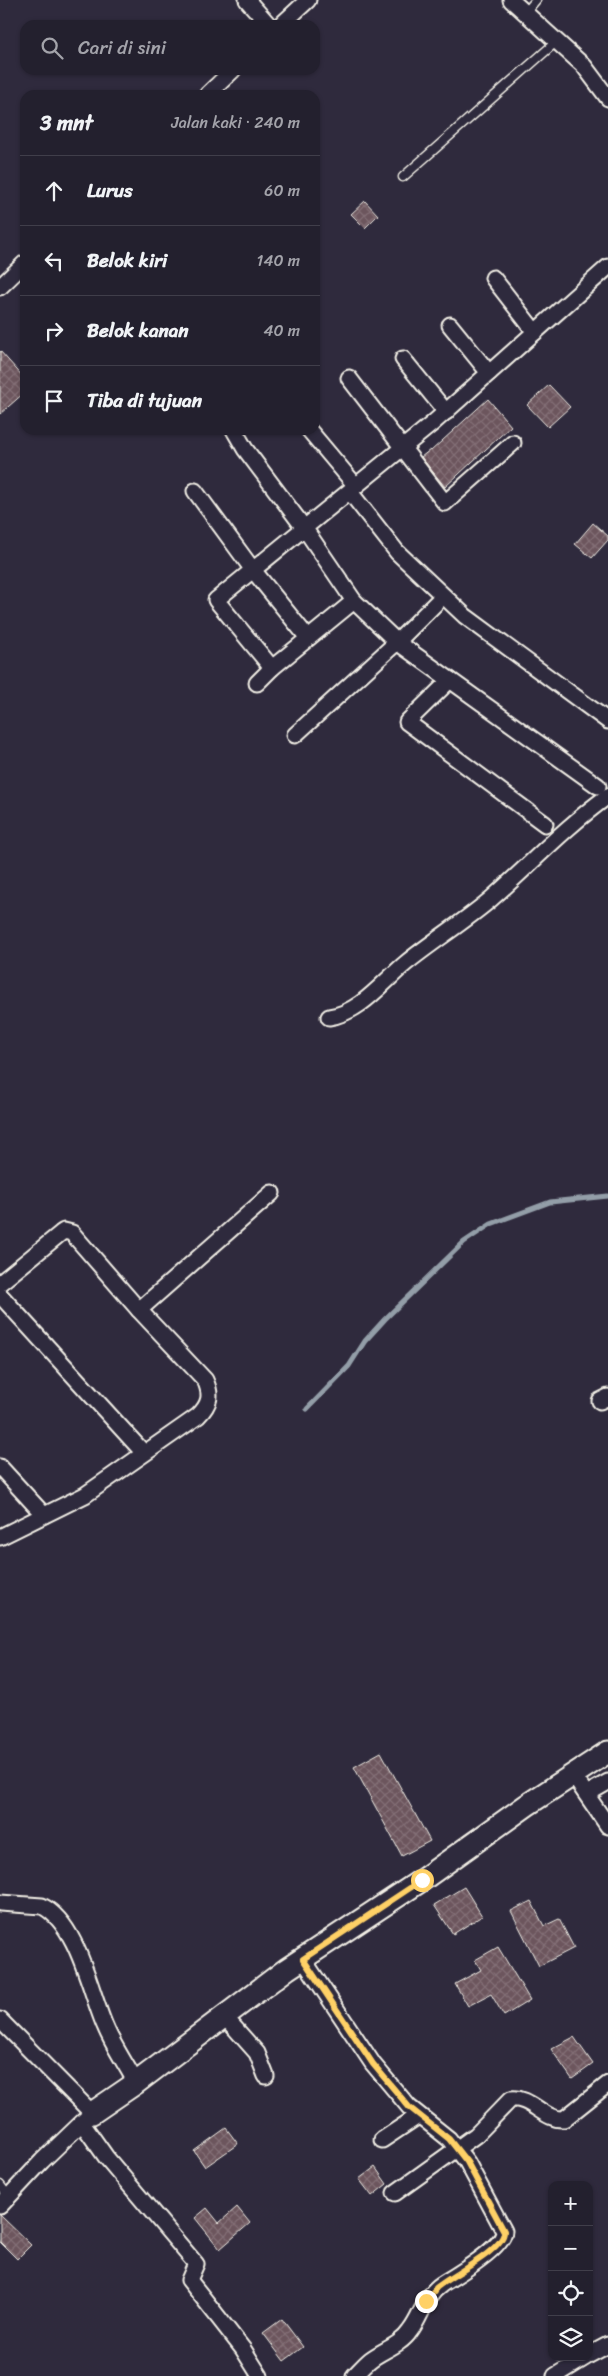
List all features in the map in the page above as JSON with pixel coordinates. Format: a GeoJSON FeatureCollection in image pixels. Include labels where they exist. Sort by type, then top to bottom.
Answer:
{"type":"FeatureCollection","features":[{"type":"Feature","properties":{"kind":"street"},"geometry":{"type":"LineString","coordinates":[[247,0],[265,20]]}},
{"type":"Feature","properties":{"kind":"street"},"geometry":{"type":"LineString","coordinates":[[286,20],[308,0]]}},
{"type":"Feature","properties":{"kind":"street"},"geometry":{"type":"LineString","coordinates":[[511,0],[584,66],[608,98]]}},
{"type":"Feature","properties":{"kind":"street"},"geometry":{"type":"LineString","coordinates":[[212,90],[228,75]]}},
{"type":"Feature","properties":{"kind":"street"},"geometry":{"type":"LineString","coordinates":[[272,668],[216,600],[305,530],[446,412],[608,267]]}},
{"type":"Feature","properties":{"kind":"street"},"geometry":{"type":"LineString","coordinates":[[0,287],[20,268]]}},
{"type":"Feature","properties":{"kind":"street"},"geometry":{"type":"LineString","coordinates":[[494,278],[536,332]]}},
{"type":"Feature","properties":{"kind":"street"},"geometry":{"type":"LineString","coordinates":[[450,325],[489,373]]}},
{"type":"Feature","properties":{"kind":"street"},"geometry":{"type":"LineString","coordinates":[[403,359],[446,412]]}},
{"type":"Feature","properties":{"kind":"street"},"geometry":{"type":"LineString","coordinates":[[349,378],[445,503],[513,443]]}},
{"type":"Feature","properties":{"kind":"street"},"geometry":{"type":"LineString","coordinates":[[237,435],[354,602],[397,642],[603,791],[579,818],[490,900],[435,940],[362,1002],[342,1016],[329,1017]]}},
{"type":"Feature","properties":{"kind":"street"},"geometry":{"type":"LineString","coordinates":[[313,435],[398,552],[465,616],[608,721]]}},
{"type":"Feature","properties":{"kind":"street"},"geometry":{"type":"LineString","coordinates":[[195,491],[253,570],[308,638]]}},
{"type":"Feature","properties":{"kind":"street"},"geometry":{"type":"LineString","coordinates":[[295,736],[444,596]]}},
{"type":"Feature","properties":{"kind":"street"},"geometry":{"type":"LineString","coordinates":[[257,683],[272,668],[354,602]]}},
{"type":"Feature","properties":{"kind":"street"},"geometry":{"type":"LineString","coordinates":[[450,680],[407,722],[545,824]]}},
{"type":"Feature","properties":{"kind":"street"},"geometry":{"type":"LineString","coordinates":[[139,1310],[272,1193]]}},
{"type":"Feature","properties":{"kind":"street"},"geometry":{"type":"LineString","coordinates":[[0,1283],[61,1233],[68,1231],[205,1380],[210,1391],[209,1403],[198,1416],[85,1495],[0,1537]]}},
{"type":"Feature","properties":{"kind":"street"},"geometry":{"type":"LineString","coordinates":[[0,1294],[144,1452]]}},
{"type":"Feature","properties":{"kind":"street"},"geometry":{"type":"LineString","coordinates":[[0,1467],[44,1515]]}},
{"type":"Feature","properties":{"kind":"street"},"geometry":{"type":"LineString","coordinates":[[3,2196],[87,2118],[303,1959],[608,1752]]}},
{"type":"Feature","properties":{"kind":"street"},"geometry":{"type":"LineString","coordinates":[[573,1775],[608,1826]]}},
{"type":"Feature","properties":{"kind":"street"},"geometry":{"type":"LineString","coordinates":[[587,1794],[608,1782]]}},
{"type":"Feature","properties":{"kind":"street"},"geometry":{"type":"LineString","coordinates":[[0,1903],[42,1906],[48,1909],[58,1920],[74,1944],[105,2028],[136,2083]]}},
{"type":"Feature","properties":{"kind":"street"},"geometry":{"type":"LineString","coordinates":[[303,1959],[373,2064],[418,2116],[449,2139],[467,2162],[504,2231],[504,2236],[464,2271],[436,2289],[419,2312],[411,2331],[402,2340],[370,2360],[354,2376]]}},
{"type":"Feature","properties":{"kind":"street"},"geometry":{"type":"LineString","coordinates":[[226,2017],[257,2053],[266,2076]]}},
{"type":"Feature","properties":{"kind":"street"},"geometry":{"type":"LineString","coordinates":[[0,2020],[87,2118],[106,2157],[196,2264],[189,2280],[243,2349],[260,2376]]}},
{"type":"Feature","properties":{"kind":"street"},"geometry":{"type":"LineString","coordinates":[[395,2193],[457,2150],[486,2126],[511,2099],[518,2099],[548,2116],[564,2119],[571,2116],[608,2084]]}},
{"type":"Feature","properties":{"kind":"street"},"geometry":{"type":"LineString","coordinates":[[382,2140],[418,2116]]}},
{"type":"Feature","properties":{"kind":"street"},"geometry":{"type":"LineString","coordinates":[[593,2353],[608,2346]]}},
{"type":"Feature","properties":{"kind":"street"},"geometry":{"type":"LineString","coordinates":[[555,2376],[579,2361]]}},
{"type":"Feature","properties":{"kind":"lane"},"geometry":{"type":"LineString","coordinates":[[525,13],[536,0]]}},
{"type":"Feature","properties":{"kind":"lane"},"geometry":{"type":"LineString","coordinates":[[403,177],[557,41]]}},
{"type":"Feature","properties":{"kind":"building"},"geometry":{"type":"Polygon","coordinates":[[[365,201],[378,215],[365,228],[351,214],[365,201]]]}},
{"type":"Feature","properties":{"kind":"building"},"geometry":{"type":"Polygon","coordinates":[[[0,351],[20,373],[20,396],[0,414],[0,351]]]}},
{"type":"Feature","properties":{"kind":"building"},"geometry":{"type":"Polygon","coordinates":[[[549,385],[570,407],[548,427],[527,405],[549,385]]]}},
{"type":"Feature","properties":{"kind":"building"},"geometry":{"type":"Polygon","coordinates":[[[488,399],[511,426],[445,487],[421,457],[431,451],[488,399]]]}},
{"type":"Feature","properties":{"kind":"building"},"geometry":{"type":"Polygon","coordinates":[[[593,523],[608,536],[608,540],[592,558],[575,544],[593,523]]]}},
{"type":"Feature","properties":{"kind":"building"},"geometry":{"type":"Polygon","coordinates":[[[381,1752],[430,1841],[402,1856],[354,1767],[381,1752]]]}},
{"type":"Feature","properties":{"kind":"building"},"geometry":{"type":"Polygon","coordinates":[[[464,1887],[482,1916],[453,1934],[434,1905],[464,1887]]]}},
{"type":"Feature","properties":{"kind":"building"},"geometry":{"type":"Polygon","coordinates":[[[531,1901],[544,1926],[559,1919],[574,1948],[539,1966],[511,1911],[531,1901]]]}},
{"type":"Feature","properties":{"kind":"building"},"geometry":{"type":"Polygon","coordinates":[[[498,1947],[530,2000],[504,2016],[491,1994],[468,2006],[455,1984],[481,1970],[475,1960],[498,1947]]]}},
{"type":"Feature","properties":{"kind":"building"},"geometry":{"type":"Polygon","coordinates":[[[574,2037],[593,2064],[572,2079],[551,2049],[574,2037]]]}},
{"type":"Feature","properties":{"kind":"building"},"geometry":{"type":"Polygon","coordinates":[[[226,2128],[238,2144],[205,2167],[194,2151],[226,2128]]]}},
{"type":"Feature","properties":{"kind":"building"},"geometry":{"type":"Polygon","coordinates":[[[375,2167],[387,2184],[372,2196],[359,2179],[375,2167]]]}},
{"type":"Feature","properties":{"kind":"building"},"geometry":{"type":"Polygon","coordinates":[[[237,2207],[250,2223],[220,2249],[195,2218],[207,2208],[219,2223],[237,2207]]]}},
{"type":"Feature","properties":{"kind":"building"},"geometry":{"type":"Polygon","coordinates":[[[0,2215],[31,2245],[17,2259],[0,2242],[0,2215]]]}},
{"type":"Feature","properties":{"kind":"building"},"geometry":{"type":"Polygon","coordinates":[[[282,2319],[303,2347],[284,2361],[263,2333],[282,2319]]]}},
{"type":"Feature","properties":{"kind":"waterway"},"geometry":{"type":"LineString","coordinates":[[307,1409],[349,1366],[365,1341],[385,1319],[464,1242],[491,1224],[550,1202],[608,1196]]}},
{"type":"Feature","properties":{"kind":"route"},"geometry":{"type":"LineString","coordinates":[[422,1880],[303,1959],[373,2064],[409,2107],[449,2139],[467,2162],[504,2231],[502,2239],[464,2271],[436,2289],[426,2301]]}}]}
